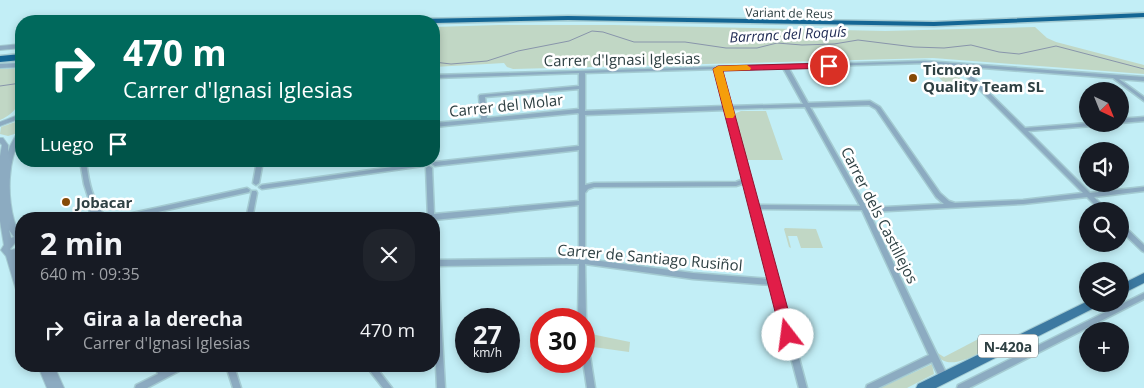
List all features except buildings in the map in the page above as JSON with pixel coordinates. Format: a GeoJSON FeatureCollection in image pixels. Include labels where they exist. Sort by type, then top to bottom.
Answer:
{"type":"FeatureCollection","features":[{"type":"Feature","properties":{"kind":"highway","name":"Variant de Reus"},"geometry":{"type":"LineString","coordinates":[[440,21],[568,18],[907,24],[1012,22],[1144,14]]}},
{"type":"Feature","properties":{"kind":"highway","name":"Variant de Reus"},"geometry":{"type":"LineString","coordinates":[[440,24],[568,22],[939,28],[1144,18]]}},
{"type":"Feature","properties":{"kind":"highway"},"geometry":{"type":"LineString","coordinates":[[0,55],[15,55]]}},
{"type":"Feature","properties":{"kind":"highway"},"geometry":{"type":"LineString","coordinates":[[0,59],[15,56]]}},
{"type":"Feature","properties":{"kind":"main road"},"geometry":{"type":"LineString","coordinates":[[1129,286],[1144,278]]}},
{"type":"Feature","properties":{"kind":"main road","name":"N-420a"},"geometry":{"type":"LineString","coordinates":[[923,388],[1079,310]]}},
{"type":"Feature","properties":{"kind":"street"},"geometry":{"type":"LineString","coordinates":[[0,48],[15,53]]}},
{"type":"Feature","properties":{"kind":"street"},"geometry":{"type":"LineString","coordinates":[[0,66],[15,58]]}},
{"type":"Feature","properties":{"kind":"street"},"geometry":{"type":"LineString","coordinates":[[947,63],[966,73],[1095,202]]}},
{"type":"Feature","properties":{"kind":"street","name":"Carrer d'Ignasi Iglesias"},"geometry":{"type":"LineString","coordinates":[[440,76],[947,63],[1144,79]]}},
{"type":"Feature","properties":{"kind":"street"},"geometry":{"type":"LineString","coordinates":[[966,73],[967,64]]}},
{"type":"Feature","properties":{"kind":"street","name":"Carrer dels Castillejos"},"geometry":{"type":"LineString","coordinates":[[786,68],[864,209],[944,378]]}},
{"type":"Feature","properties":{"kind":"street"},"geometry":{"type":"LineString","coordinates":[[718,69],[803,388]]}},
{"type":"Feature","properties":{"kind":"street"},"geometry":{"type":"LineString","coordinates":[[582,72],[582,308]]}},
{"type":"Feature","properties":{"kind":"street"},"geometry":{"type":"LineString","coordinates":[[1110,76],[1118,79],[1144,99]]}},
{"type":"Feature","properties":{"kind":"street"},"geometry":{"type":"LineString","coordinates":[[484,120],[482,96],[582,87]]}},
{"type":"Feature","properties":{"kind":"street"},"geometry":{"type":"LineString","coordinates":[[581,112],[865,103],[875,105],[938,195],[948,203],[956,206]]}},
{"type":"Feature","properties":{"kind":"street","name":"Carrer del Molar"},"geometry":{"type":"LineString","coordinates":[[440,124],[581,112]]}},
{"type":"Feature","properties":{"kind":"street"},"geometry":{"type":"LineString","coordinates":[[0,124],[15,118]]}},
{"type":"Feature","properties":{"kind":"street"},"geometry":{"type":"LineString","coordinates":[[1129,120],[1144,119]]}},
{"type":"Feature","properties":{"kind":"street"},"geometry":{"type":"LineString","coordinates":[[1024,130],[1079,125]]}},
{"type":"Feature","properties":{"kind":"street"},"geometry":{"type":"LineString","coordinates":[[0,140],[15,138]]}},
{"type":"Feature","properties":{"kind":"street"},"geometry":{"type":"LineString","coordinates":[[0,140],[5,145],[1,180],[3,211],[9,249],[15,271]]}},
{"type":"Feature","properties":{"kind":"street"},"geometry":{"type":"LineString","coordinates":[[15,143],[11,148],[7,174],[8,207],[15,235]]}},
{"type":"Feature","properties":{"kind":"street"},"geometry":{"type":"LineString","coordinates":[[440,161],[581,148]]}},
{"type":"Feature","properties":{"kind":"street"},"geometry":{"type":"LineString","coordinates":[[84,167],[97,212]]}},
{"type":"Feature","properties":{"kind":"street"},"geometry":{"type":"LineString","coordinates":[[247,190],[254,193],[260,190],[260,167]]}},
{"type":"Feature","properties":{"kind":"street"},"geometry":{"type":"LineString","coordinates":[[146,212],[247,190],[249,186],[392,167]]}},
{"type":"Feature","properties":{"kind":"street"},"geometry":{"type":"LineString","coordinates":[[424,167],[428,168],[431,212]]}},
{"type":"Feature","properties":{"kind":"street"},"geometry":{"type":"LineString","coordinates":[[581,175],[586,181],[594,185]]}},
{"type":"Feature","properties":{"kind":"street"},"geometry":{"type":"LineString","coordinates":[[581,199],[586,187],[594,185],[736,184],[743,182],[746,177]]}},
{"type":"Feature","properties":{"kind":"street"},"geometry":{"type":"LineString","coordinates":[[736,184],[750,191]]}},
{"type":"Feature","properties":{"kind":"street"},"geometry":{"type":"LineString","coordinates":[[754,207],[864,209],[956,206],[1023,202],[1144,189]]}},
{"type":"Feature","properties":{"kind":"street"},"geometry":{"type":"LineString","coordinates":[[250,212],[254,193]]}},
{"type":"Feature","properties":{"kind":"street"},"geometry":{"type":"LineString","coordinates":[[933,207],[939,203],[938,195]]}},
{"type":"Feature","properties":{"kind":"street"},"geometry":{"type":"LineString","coordinates":[[440,217],[581,199]]}},
{"type":"Feature","properties":{"kind":"street"},"geometry":{"type":"LineString","coordinates":[[92,212],[94,205]]}},
{"type":"Feature","properties":{"kind":"street"},"geometry":{"type":"LineString","coordinates":[[1129,235],[1144,249]]}},
{"type":"Feature","properties":{"kind":"street"},"geometry":{"type":"LineString","coordinates":[[9,249],[15,244]]}},
{"type":"Feature","properties":{"kind":"street"},"geometry":{"type":"LineString","coordinates":[[9,249],[15,250]]}},
{"type":"Feature","properties":{"kind":"street","name":"Carrer de Santiago Rusiñol"},"geometry":{"type":"LineString","coordinates":[[440,260],[581,261],[648,271],[774,282]]}},
{"type":"Feature","properties":{"kind":"street"},"geometry":{"type":"LineString","coordinates":[[961,388],[1144,296]]}},
{"type":"Feature","properties":{"kind":"street"},"geometry":{"type":"LineString","coordinates":[[870,388],[934,358]]}},
{"type":"Feature","properties":{"kind":"street"},"geometry":{"type":"LineString","coordinates":[[440,370],[441,388]]}},
{"type":"Feature","properties":{"kind":"street"},"geometry":{"type":"LineString","coordinates":[[45,372],[52,388]]}},
{"type":"Feature","properties":{"kind":"street"},"geometry":{"type":"LineString","coordinates":[[52,372],[59,388]]}},
{"type":"Feature","properties":{"kind":"street"},"geometry":{"type":"LineString","coordinates":[[161,372],[163,376]]}},
{"type":"Feature","properties":{"kind":"street"},"geometry":{"type":"LineString","coordinates":[[140,388],[170,372]]}},
{"type":"Feature","properties":{"kind":"street"},"geometry":{"type":"LineString","coordinates":[[232,372],[237,388]]}},
{"type":"Feature","properties":{"kind":"street"},"geometry":{"type":"LineString","coordinates":[[375,372],[388,388]]}},
{"type":"Feature","properties":{"kind":"street"},"geometry":{"type":"LineString","coordinates":[[589,373],[591,388]]}},
{"type":"Feature","properties":{"kind":"green space"},"geometry":{"type":"Polygon","coordinates":[[[614,25],[885,31],[1035,27],[1047,38],[1056,42],[1144,65],[1144,74],[933,58],[513,69],[507,67],[504,63],[440,67],[440,27],[614,25]]]}},
{"type":"Feature","properties":{"kind":"green space"},"geometry":{"type":"Polygon","coordinates":[[[15,68],[15,110],[0,120],[0,69],[15,68]]]}},
{"type":"Feature","properties":{"kind":"green space"},"geometry":{"type":"Polygon","coordinates":[[[943,69],[955,73],[966,84],[946,85],[933,71],[943,69]]]}},
{"type":"Feature","properties":{"kind":"green space"},"geometry":{"type":"Polygon","coordinates":[[[741,111],[766,111],[783,160],[747,160],[734,114],[741,111]]]}},
{"type":"Feature","properties":{"kind":"green space"},"geometry":{"type":"Polygon","coordinates":[[[15,122],[15,134],[8,136],[0,134],[1,127],[15,122]]]}},
{"type":"Feature","properties":{"kind":"green space"},"geometry":{"type":"Polygon","coordinates":[[[785,228],[816,229],[823,248],[801,248],[797,236],[788,236],[791,248],[789,247],[785,228]]]}},
{"type":"Feature","properties":{"kind":"green space"},"geometry":{"type":"Polygon","coordinates":[[[988,334],[993,334],[996,342],[964,360],[947,362],[941,359],[936,352],[944,357],[988,334]]]}},
{"type":"Feature","properties":{"kind":"green space"},"geometry":{"type":"Polygon","coordinates":[[[595,335],[630,342],[629,352],[595,347],[595,335]]]}},
{"type":"Feature","properties":{"kind":"green space"},"geometry":{"type":"Polygon","coordinates":[[[932,364],[934,374],[907,388],[880,388],[932,364]]]}},
{"type":"Feature","properties":{"kind":"waterway","name":"Barranc del Roquís"},"geometry":{"type":"LineString","coordinates":[[440,63],[451,64],[487,61],[518,51],[569,41],[592,31],[603,32],[634,42],[685,42],[726,48],[757,48],[777,43],[802,45],[834,44],[858,40],[914,47],[944,48],[971,45],[999,52],[1019,54],[1056,46],[1144,69]]}},
{"type":"Feature","properties":{"kind":"waterway"},"geometry":{"type":"LineString","coordinates":[[0,86],[15,84]]}},
{"type":"Feature","properties":{"kind":"slow traffic"},"geometry":{"type":"LineString","coordinates":[[730,115],[718,69],[747,68]]}},
{"type":"Feature","properties":{"kind":"place","name":"Ticnova Quality Team SL"},"geometry":{"type":"Point","coordinates":[913,78]}},
{"type":"Feature","properties":{"kind":"place","name":"Jobacar"},"geometry":{"type":"Point","coordinates":[66,202]}},
{"type":"Feature","properties":{"kind":"route"},"geometry":{"type":"LineString","coordinates":[[788,335],[718,69],[829,66]]}}]}
